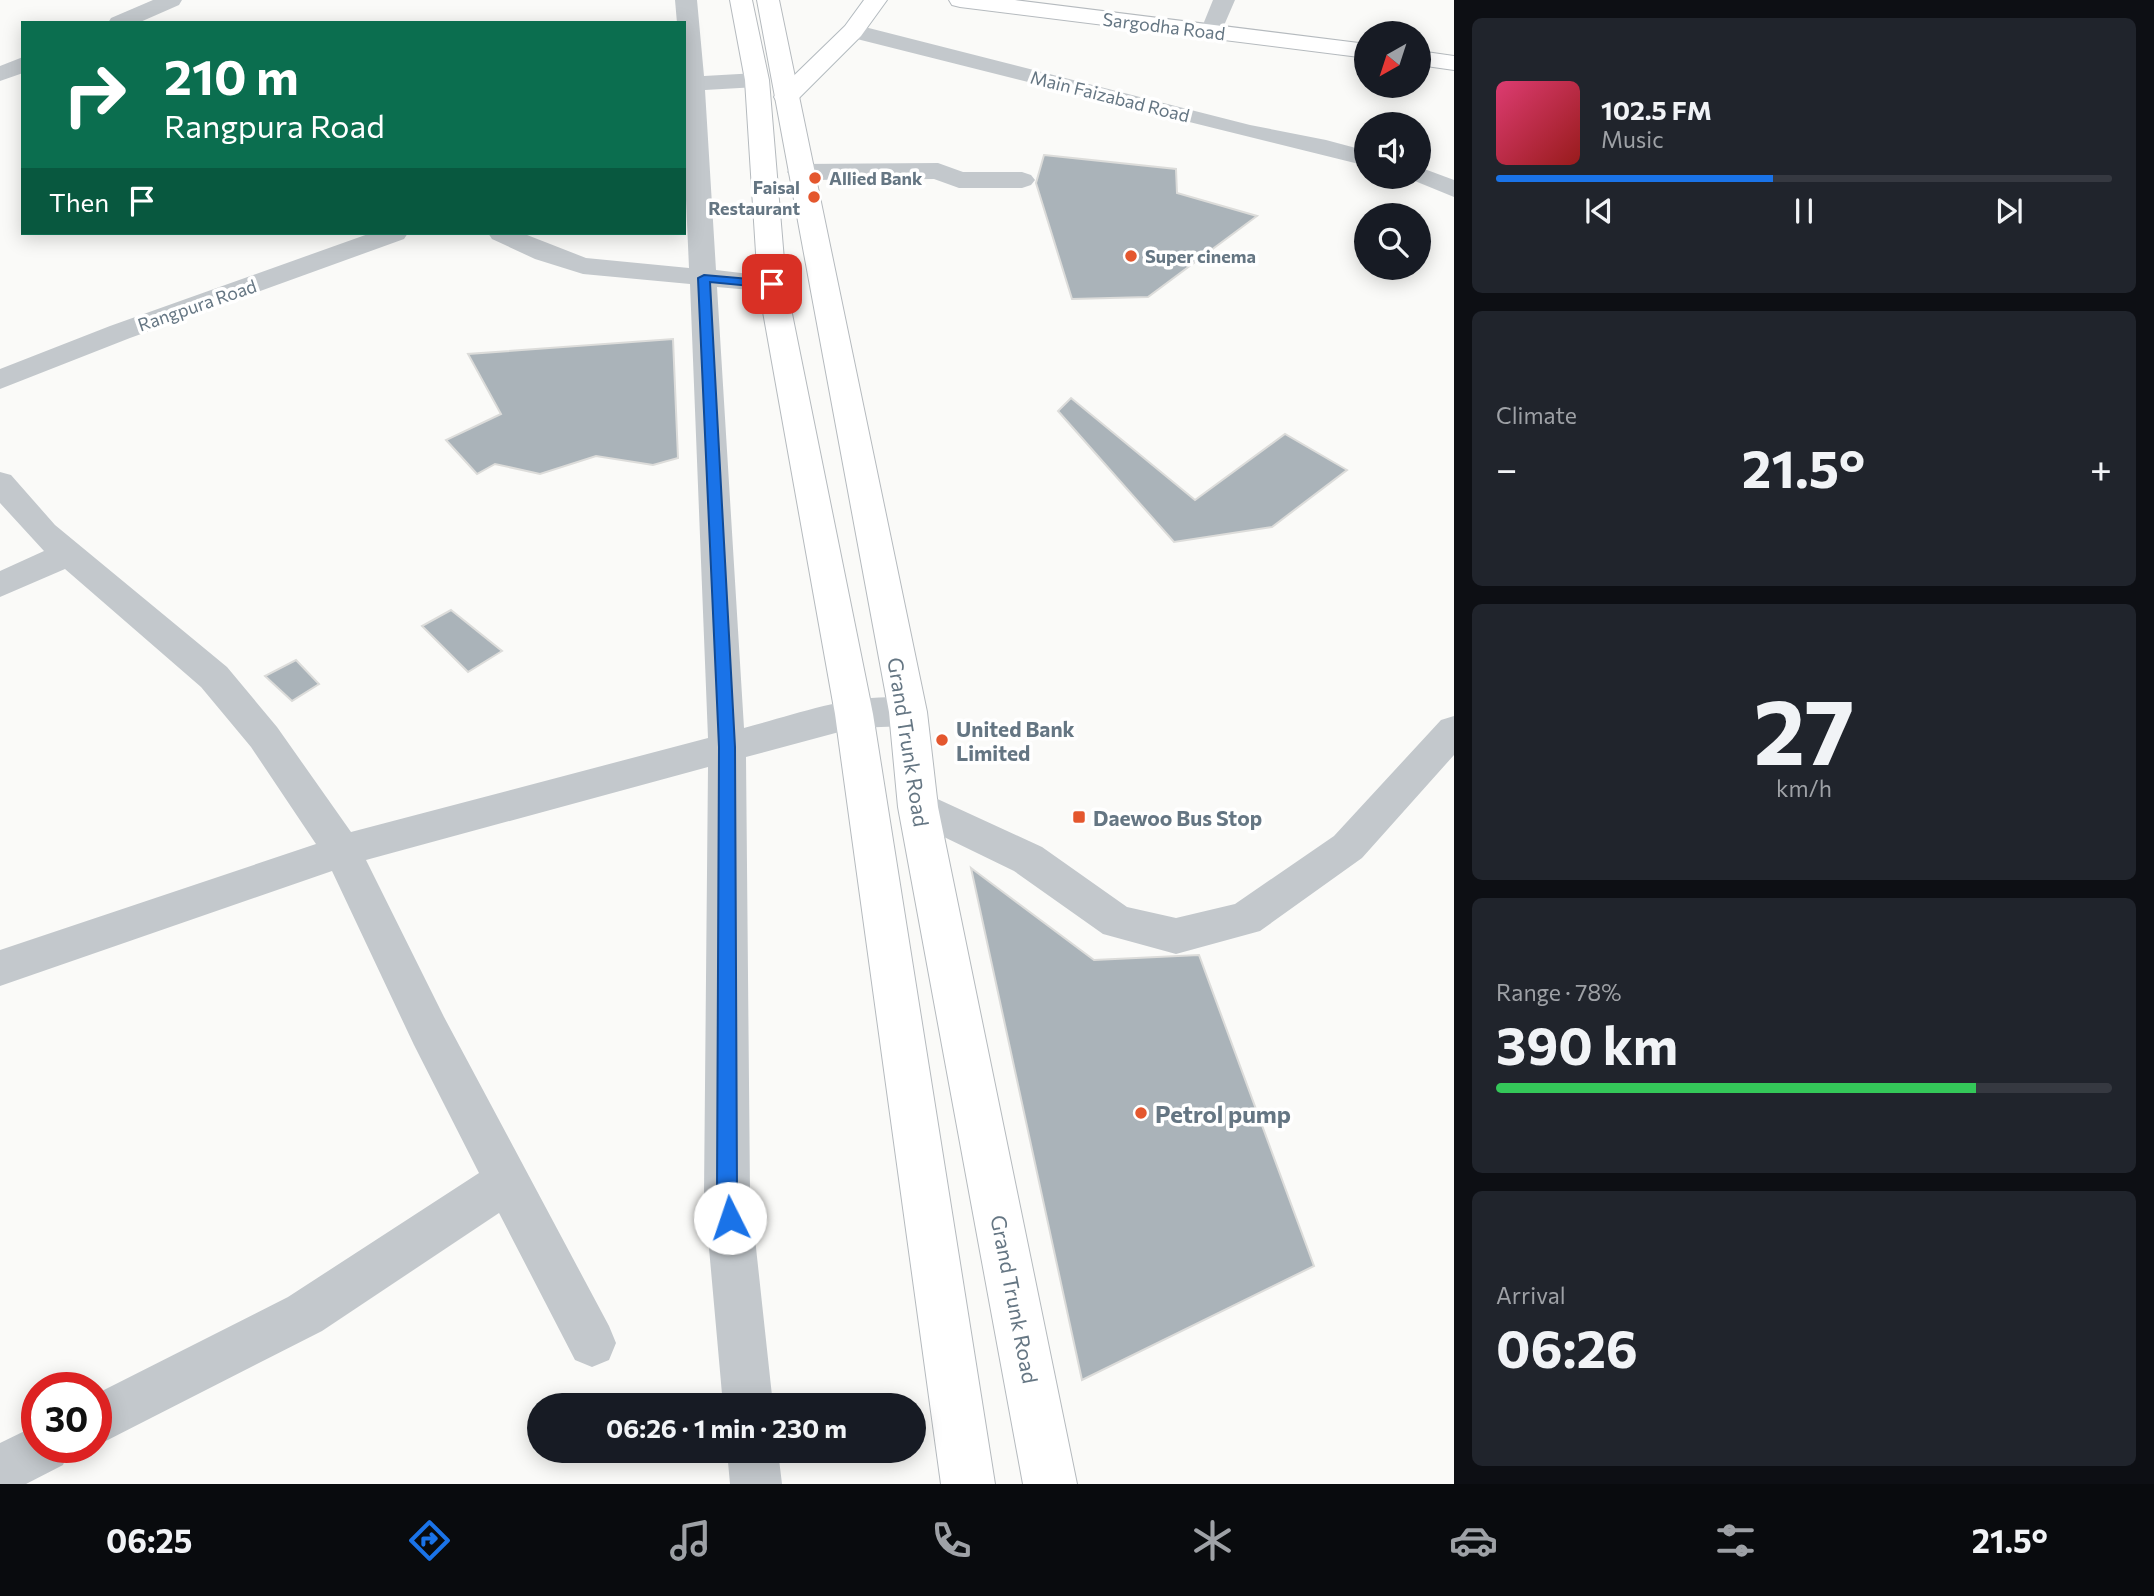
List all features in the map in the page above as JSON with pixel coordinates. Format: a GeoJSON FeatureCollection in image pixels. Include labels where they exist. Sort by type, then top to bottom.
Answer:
{"type":"FeatureCollection","features":[{"type":"Feature","properties":{"kind":"main road","name":"Grand Trunk Road"},"geometry":{"type":"LineString","coordinates":[[741,0],[800,173],[908,712],[918,807],[1051,1484]]}},
{"type":"Feature","properties":{"kind":"main road","name":"Grand Trunk Road"},"geometry":{"type":"LineString","coordinates":[[768,0],[772,88],[772,284],[855,713],[968,1484]]}},
{"type":"Feature","properties":{"kind":"main road"},"geometry":{"type":"LineString","coordinates":[[772,88],[853,31],[876,0]]}},
{"type":"Feature","properties":{"kind":"main road","name":"Sargodha Road"},"geometry":{"type":"LineString","coordinates":[[960,0],[1354,49]]}},
{"type":"Feature","properties":{"kind":"main road"},"geometry":{"type":"LineString","coordinates":[[1432,59],[1454,62]]}},
{"type":"Feature","properties":{"kind":"street"},"geometry":{"type":"LineString","coordinates":[[124,21],[172,0]]}},
{"type":"Feature","properties":{"kind":"street"},"geometry":{"type":"LineString","coordinates":[[686,0],[689,83],[704,278],[727,747],[727,1192],[747,1393]]}},
{"type":"Feature","properties":{"kind":"street"},"geometry":{"type":"LineString","coordinates":[[1211,32],[1224,0]]}},
{"type":"Feature","properties":{"kind":"street","name":"Main Faizabad Road"},"geometry":{"type":"LineString","coordinates":[[853,31],[1249,132],[1354,155]]}},
{"type":"Feature","properties":{"kind":"street"},"geometry":{"type":"LineString","coordinates":[[0,74],[21,65]]}},
{"type":"Feature","properties":{"kind":"street"},"geometry":{"type":"LineString","coordinates":[[689,83],[772,88]]}},
{"type":"Feature","properties":{"kind":"street"},"geometry":{"type":"LineString","coordinates":[[800,173],[938,171],[959,180],[1022,180]]}},
{"type":"Feature","properties":{"kind":"street"},"geometry":{"type":"LineString","coordinates":[[1431,179],[1454,189]]}},
{"type":"Feature","properties":{"kind":"street","name":"Rangpura Road"},"geometry":{"type":"LineString","coordinates":[[0,380],[120,332],[389,235]]}},
{"type":"Feature","properties":{"kind":"street"},"geometry":{"type":"LineString","coordinates":[[505,235],[544,253],[583,266],[772,284]]}},
{"type":"Feature","properties":{"kind":"street"},"geometry":{"type":"LineString","coordinates":[[0,483],[44,533],[214,677],[264,737],[342,851],[429,1031],[592,1343]]}},
{"type":"Feature","properties":{"kind":"street"},"geometry":{"type":"LineString","coordinates":[[0,585],[68,554]]}},
{"type":"Feature","properties":{"kind":"street"},"geometry":{"type":"LineString","coordinates":[[0,968],[382,838],[855,713],[908,712]]}},
{"type":"Feature","properties":{"kind":"street"},"geometry":{"type":"LineString","coordinates":[[918,807],[1028,859],[1117,922],[1176,936],[1245,919],[1348,847],[1454,730]]}},
{"type":"Feature","properties":{"kind":"street"},"geometry":{"type":"LineString","coordinates":[[112,1413],[305,1314],[508,1181]]}},
{"type":"Feature","properties":{"kind":"street"},"geometry":{"type":"LineString","coordinates":[[0,1470],[21,1459]]}},
{"type":"Feature","properties":{"kind":"street"},"geometry":{"type":"LineString","coordinates":[[753,1463],[756,1484]]}},
{"type":"Feature","properties":{"kind":"building","name":"Super cinema"},"geometry":{"type":"Polygon","coordinates":[[[1044,155],[1176,169],[1177,193],[1257,216],[1148,297],[1072,299],[1036,183],[1044,155]]]}},
{"type":"Feature","properties":{"kind":"building"},"geometry":{"type":"Polygon","coordinates":[[[673,339],[678,458],[653,465],[596,456],[540,474],[495,464],[477,474],[446,440],[501,414],[468,354],[673,339]]]}},
{"type":"Feature","properties":{"kind":"building"},"geometry":{"type":"Polygon","coordinates":[[[1071,398],[1195,500],[1285,434],[1347,470],[1272,527],[1174,542],[1058,411],[1071,398]]]}},
{"type":"Feature","properties":{"kind":"building"},"geometry":{"type":"Polygon","coordinates":[[[451,610],[502,651],[468,672],[422,626],[451,610]]]}},
{"type":"Feature","properties":{"kind":"building"},"geometry":{"type":"Polygon","coordinates":[[[296,660],[319,684],[292,701],[265,676],[296,660]]]}},
{"type":"Feature","properties":{"kind":"building","name":"Petrol pump"},"geometry":{"type":"Polygon","coordinates":[[[971,868],[1094,960],[1199,955],[1314,1266],[1082,1380],[971,868]]]}},
{"type":"Feature","properties":{"kind":"place","name":"Allied Bank"},"geometry":{"type":"Point","coordinates":[815,178]}},
{"type":"Feature","properties":{"kind":"place","name":"Faisal Restaurant"},"geometry":{"type":"Point","coordinates":[814,197]}},
{"type":"Feature","properties":{"kind":"place","name":"Super cinema"},"geometry":{"type":"Point","coordinates":[1131,256]}},
{"type":"Feature","properties":{"kind":"place","name":"United Bank Limited"},"geometry":{"type":"Point","coordinates":[942,740]}},
{"type":"Feature","properties":{"kind":"place","name":"Daewoo Bus Stop"},"geometry":{"type":"Point","coordinates":[1079,817]}},
{"type":"Feature","properties":{"kind":"place","name":"Petrol pump"},"geometry":{"type":"Point","coordinates":[1141,1113]}},
{"type":"Feature","properties":{"kind":"route"},"geometry":{"type":"LineString","coordinates":[[730,1218],[727,1192],[727,747],[704,278],[772,284]]}}]}
